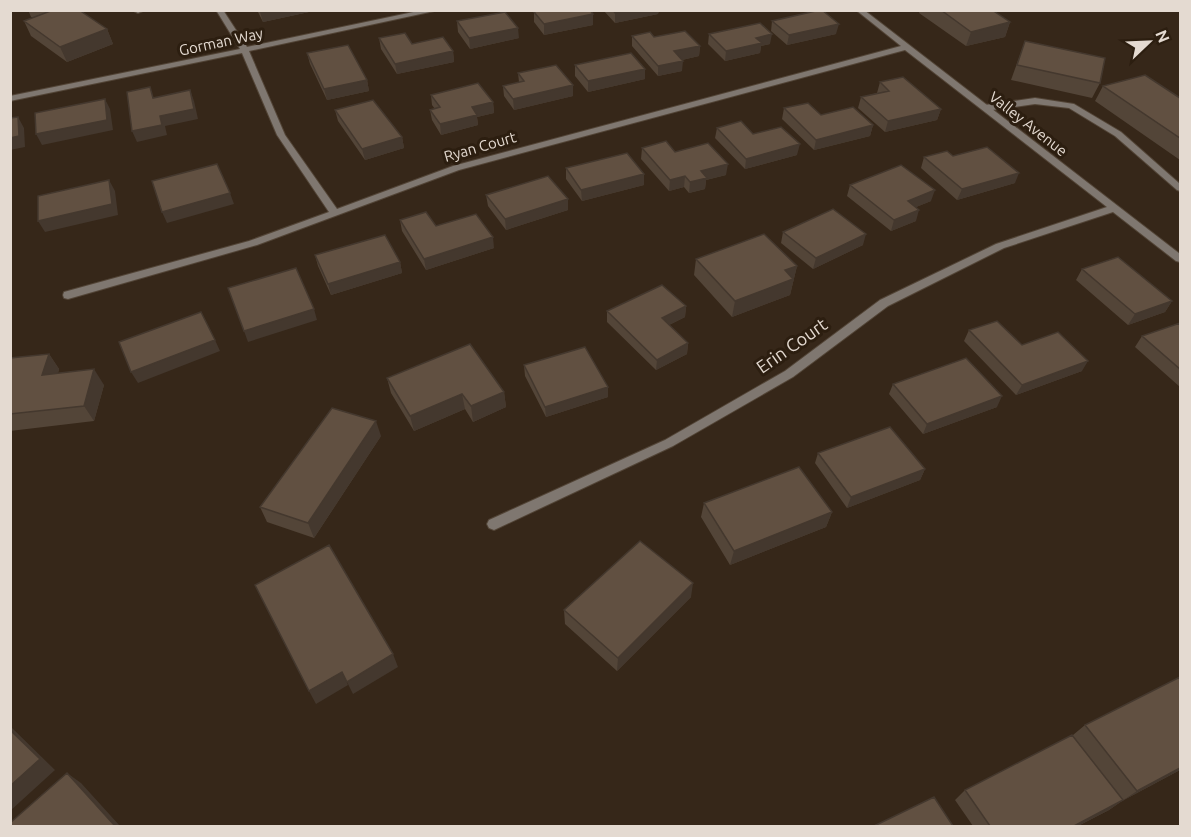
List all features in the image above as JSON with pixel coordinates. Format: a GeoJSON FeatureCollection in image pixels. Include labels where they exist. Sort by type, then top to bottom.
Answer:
{"type":"FeatureCollection","features":[{"type":"Feature","properties":{"kind":"street"},"geometry":{"type":"LineString","coordinates":[[219,10],[245,50],[281,135],[334,213]]}},
{"type":"Feature","properties":{"kind":"street","name":"Gorman Way"},"geometry":{"type":"LineString","coordinates":[[10,99],[436,10]]}},
{"type":"Feature","properties":{"kind":"street","name":"Valley Avenue"},"geometry":{"type":"LineString","coordinates":[[859,10],[1180,259]]}},
{"type":"Feature","properties":{"kind":"street","name":"Ryan Court"},"geometry":{"type":"LineString","coordinates":[[68,295],[253,243],[456,168],[906,47]]}},
{"type":"Feature","properties":{"kind":"street"},"geometry":{"type":"LineString","coordinates":[[985,108],[1035,101],[1071,105],[1118,134],[1180,188]]}},
{"type":"Feature","properties":{"kind":"street","name":"Erin Court"},"geometry":{"type":"LineString","coordinates":[[494,524],[669,443],[789,374],[884,303],[1000,246],[1114,208]]}},
{"type":"Feature","properties":{"kind":"building"},"geometry":{"type":"Polygon","coordinates":[[[53,10],[79,10],[107,29],[60,47],[24,21],[53,10]]]}},
{"type":"Feature","properties":{"kind":"building"},"geometry":{"type":"Polygon","coordinates":[[[539,10],[590,10],[593,14],[544,24],[534,12],[539,10]]]}},
{"type":"Feature","properties":{"kind":"building"},"geometry":{"type":"Polygon","coordinates":[[[822,10],[839,24],[789,35],[772,21],[822,10]]]}},
{"type":"Feature","properties":{"kind":"building"},"geometry":{"type":"Polygon","coordinates":[[[941,10],[992,10],[1010,22],[971,32],[941,10]]]}},
{"type":"Feature","properties":{"kind":"building"},"geometry":{"type":"Polygon","coordinates":[[[505,12],[518,28],[469,38],[457,21],[505,12]]]}},
{"type":"Feature","properties":{"kind":"building"},"geometry":{"type":"Polygon","coordinates":[[[760,23],[772,34],[756,38],[762,43],[726,51],[709,34],[760,23]]]}},
{"type":"Feature","properties":{"kind":"building"},"geometry":{"type":"Polygon","coordinates":[[[685,31],[700,46],[674,51],[683,61],[658,66],[632,36],[650,32],[654,37],[685,31]]]}},
{"type":"Feature","properties":{"kind":"building"},"geometry":{"type":"Polygon","coordinates":[[[405,33],[412,44],[443,37],[453,51],[395,64],[379,38],[405,33]]]}},
{"type":"Feature","properties":{"kind":"building"},"geometry":{"type":"Polygon","coordinates":[[[1025,41],[1105,58],[1100,83],[1017,65],[1025,41]]]}},
{"type":"Feature","properties":{"kind":"building"},"geometry":{"type":"Polygon","coordinates":[[[348,45],[367,80],[324,89],[307,53],[348,45]]]}},
{"type":"Feature","properties":{"kind":"building"},"geometry":{"type":"Polygon","coordinates":[[[631,53],[645,69],[588,81],[575,65],[631,53]]]}},
{"type":"Feature","properties":{"kind":"building"},"geometry":{"type":"Polygon","coordinates":[[[556,65],[573,85],[513,99],[503,86],[524,81],[518,73],[556,65]]]}},
{"type":"Feature","properties":{"kind":"building"},"geometry":{"type":"Polygon","coordinates":[[[1145,75],[1180,98],[1180,138],[1103,86],[1145,75]]]}},
{"type":"Feature","properties":{"kind":"building"},"geometry":{"type":"Polygon","coordinates":[[[903,77],[941,109],[888,121],[861,97],[889,91],[880,82],[903,77]]]}},
{"type":"Feature","properties":{"kind":"building"},"geometry":{"type":"Polygon","coordinates":[[[478,83],[493,102],[472,107],[477,115],[440,124],[430,110],[440,107],[431,95],[478,83]]]}},
{"type":"Feature","properties":{"kind":"building"},"geometry":{"type":"Polygon","coordinates":[[[150,87],[153,98],[190,90],[194,109],[160,116],[162,125],[132,131],[127,92],[150,87]]]}},
{"type":"Feature","properties":{"kind":"building"},"geometry":{"type":"Polygon","coordinates":[[[105,99],[107,120],[36,134],[35,113],[105,99]]]}},
{"type":"Feature","properties":{"kind":"building"},"geometry":{"type":"Polygon","coordinates":[[[373,100],[402,137],[362,149],[335,110],[373,100]]]}},
{"type":"Feature","properties":{"kind":"building"},"geometry":{"type":"Polygon","coordinates":[[[808,103],[821,115],[853,107],[873,125],[816,140],[784,108],[808,103]]]}},
{"type":"Feature","properties":{"kind":"building"},"geometry":{"type":"Polygon","coordinates":[[[18,117],[19,136],[10,138],[10,118],[18,117]]]}},
{"type":"Feature","properties":{"kind":"building"},"geometry":{"type":"Polygon","coordinates":[[[741,121],[753,134],[781,127],[800,144],[746,159],[717,128],[741,121]]]}},
{"type":"Feature","properties":{"kind":"building"},"geometry":{"type":"Polygon","coordinates":[[[666,141],[675,152],[708,143],[728,164],[701,171],[707,178],[690,182],[685,176],[670,180],[642,148],[666,141]]]}},
{"type":"Feature","properties":{"kind":"building"},"geometry":{"type":"Polygon","coordinates":[[[987,147],[1019,173],[962,189],[924,157],[947,151],[953,156],[987,147]]]}},
{"type":"Feature","properties":{"kind":"building"},"geometry":{"type":"Polygon","coordinates":[[[627,153],[644,174],[581,190],[566,168],[627,153]]]}},
{"type":"Feature","properties":{"kind":"building"},"geometry":{"type":"Polygon","coordinates":[[[217,164],[230,193],[162,212],[152,181],[217,164]]]}},
{"type":"Feature","properties":{"kind":"building"},"geometry":{"type":"Polygon","coordinates":[[[901,165],[935,190],[908,201],[919,210],[894,220],[850,185],[901,165]]]}},
{"type":"Feature","properties":{"kind":"building"},"geometry":{"type":"Polygon","coordinates":[[[548,176],[568,199],[505,219],[486,195],[548,176]]]}},
{"type":"Feature","properties":{"kind":"building"},"geometry":{"type":"Polygon","coordinates":[[[109,180],[112,204],[38,221],[38,196],[109,180]]]}},
{"type":"Feature","properties":{"kind":"building"},"geometry":{"type":"Polygon","coordinates":[[[833,209],[866,234],[816,258],[783,232],[833,209]]]}},
{"type":"Feature","properties":{"kind":"building"},"geometry":{"type":"Polygon","coordinates":[[[426,212],[436,226],[476,214],[493,237],[424,259],[400,220],[426,212]]]}},
{"type":"Feature","properties":{"kind":"building"},"geometry":{"type":"Polygon","coordinates":[[[764,234],[797,266],[785,270],[793,279],[735,301],[696,259],[764,234]]]}},
{"type":"Feature","properties":{"kind":"building"},"geometry":{"type":"Polygon","coordinates":[[[385,235],[400,262],[328,284],[315,255],[385,235]]]}},
{"type":"Feature","properties":{"kind":"building"},"geometry":{"type":"Polygon","coordinates":[[[1118,257],[1172,301],[1135,314],[1082,269],[1118,257]]]}},
{"type":"Feature","properties":{"kind":"building"},"geometry":{"type":"Polygon","coordinates":[[[296,268],[314,309],[244,331],[228,288],[296,268]]]}},
{"type":"Feature","properties":{"kind":"building"},"geometry":{"type":"Polygon","coordinates":[[[662,285],[686,306],[662,318],[688,343],[657,360],[607,311],[662,285]]]}},
{"type":"Feature","properties":{"kind":"building"},"geometry":{"type":"Polygon","coordinates":[[[201,312],[215,340],[131,372],[119,342],[201,312]]]}},
{"type":"Feature","properties":{"kind":"building"},"geometry":{"type":"Polygon","coordinates":[[[997,321],[1022,345],[1058,332],[1088,361],[1022,385],[969,330],[997,321]]]}},
{"type":"Feature","properties":{"kind":"building"},"geometry":{"type":"Polygon","coordinates":[[[1180,323],[1180,369],[1142,336],[1180,323]]]}},
{"type":"Feature","properties":{"kind":"building"},"geometry":{"type":"Polygon","coordinates":[[[470,344],[504,392],[471,406],[462,394],[410,416],[387,378],[470,344]]]}},
{"type":"Feature","properties":{"kind":"building"},"geometry":{"type":"Polygon","coordinates":[[[585,347],[608,387],[545,407],[524,365],[585,347]]]}},
{"type":"Feature","properties":{"kind":"building"},"geometry":{"type":"Polygon","coordinates":[[[49,354],[42,375],[94,369],[84,406],[10,414],[10,358],[49,354]]]}},
{"type":"Feature","properties":{"kind":"building"},"geometry":{"type":"Polygon","coordinates":[[[966,358],[1002,396],[927,424],[893,384],[966,358]]]}},
{"type":"Feature","properties":{"kind":"building"},"geometry":{"type":"Polygon","coordinates":[[[332,408],[376,421],[308,523],[260,507],[332,408]]]}},
{"type":"Feature","properties":{"kind":"building"},"geometry":{"type":"Polygon","coordinates":[[[890,427],[925,469],[851,497],[818,453],[890,427]]]}},
{"type":"Feature","properties":{"kind":"building"},"geometry":{"type":"Polygon","coordinates":[[[799,467],[832,512],[734,551],[704,503],[799,467]]]}},
{"type":"Feature","properties":{"kind":"building"},"geometry":{"type":"Polygon","coordinates":[[[640,541],[693,583],[618,658],[564,610],[640,541]]]}},
{"type":"Feature","properties":{"kind":"building"},"geometry":{"type":"Polygon","coordinates":[[[329,545],[393,654],[347,682],[342,672],[309,691],[255,585],[329,545]]]}},
{"type":"Feature","properties":{"kind":"building"},"geometry":{"type":"Polygon","coordinates":[[[1180,677],[1180,768],[1137,791],[1085,725],[1180,677]]]}},
{"type":"Feature","properties":{"kind":"building"},"geometry":{"type":"Polygon","coordinates":[[[10,730],[40,759],[10,786],[10,730]]]}},
{"type":"Feature","properties":{"kind":"building"},"geometry":{"type":"Polygon","coordinates":[[[1072,735],[1123,800],[1074,826],[990,826],[965,790],[1072,735]]]}},
{"type":"Feature","properties":{"kind":"building"},"geometry":{"type":"Polygon","coordinates":[[[67,773],[115,826],[10,826],[10,823],[67,773]]]}},
{"type":"Feature","properties":{"kind":"building"},"geometry":{"type":"Polygon","coordinates":[[[934,797],[953,826],[874,826],[934,797]]]}}]}
